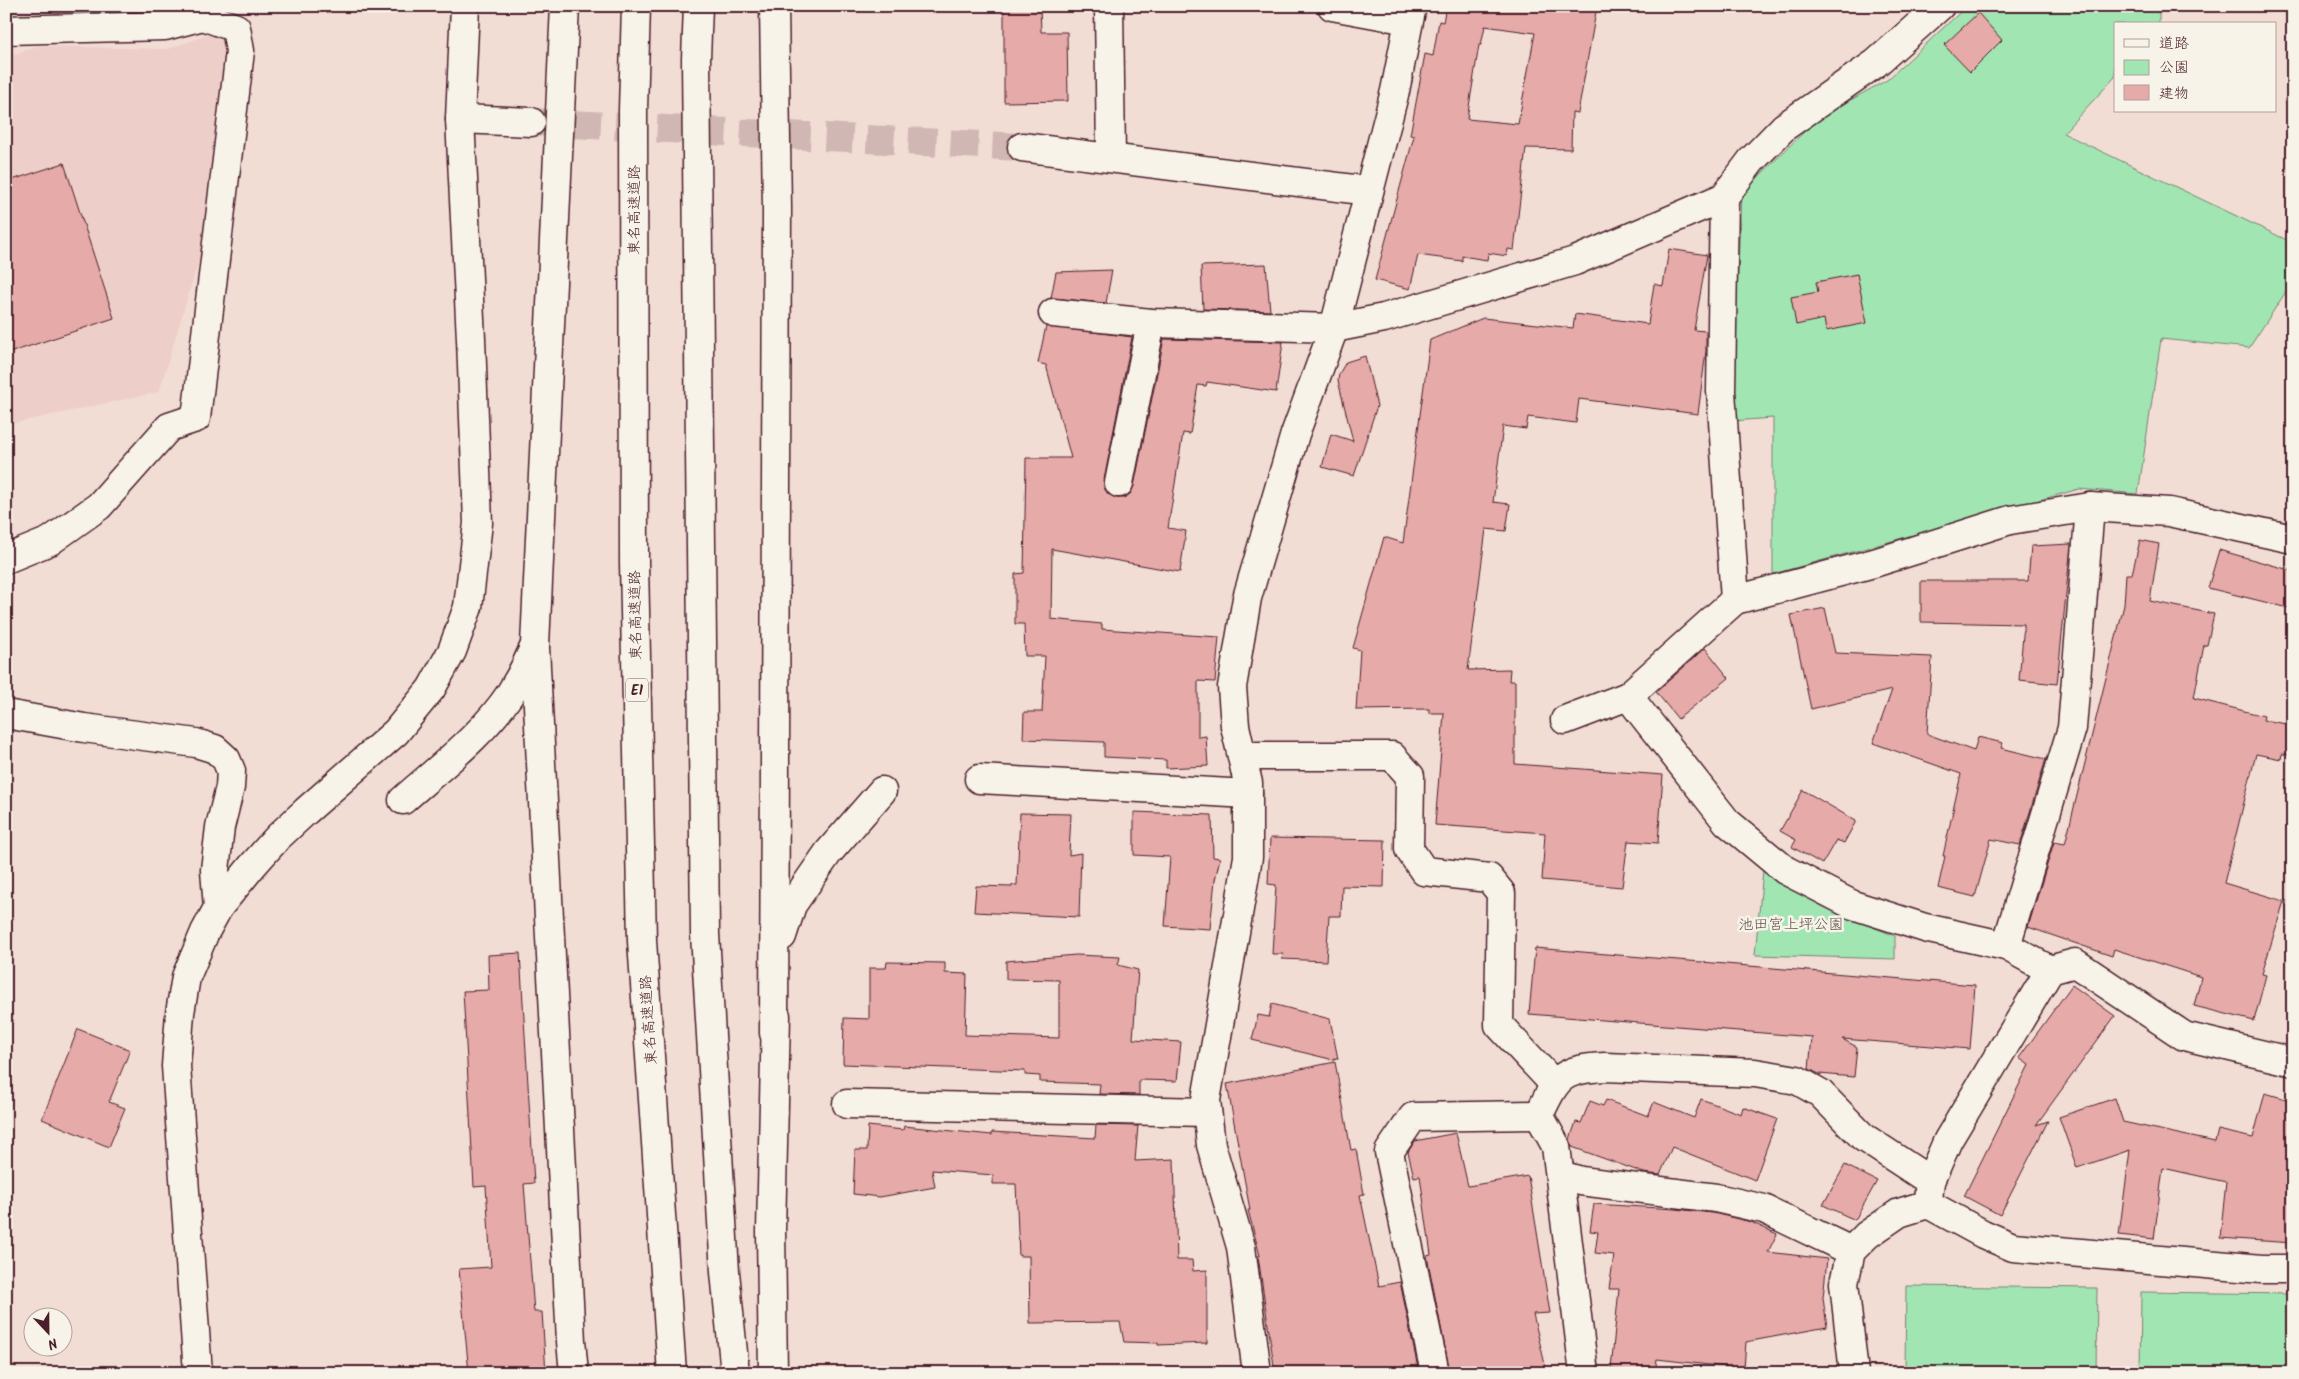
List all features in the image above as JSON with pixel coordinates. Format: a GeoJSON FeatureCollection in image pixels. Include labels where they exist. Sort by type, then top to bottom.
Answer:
{"type":"FeatureCollection","features":[{"type":"Feature","properties":{"kind":"main road"},"geometry":{"type":"LineString","coordinates":[[198,1373],[176,1066],[180,1013],[186,977],[205,932],[218,908],[278,837],[396,732],[430,689],[452,651],[468,608],[478,523],[472,339],[460,119],[465,6]]}},
{"type":"Feature","properties":{"kind":"main road"},"geometry":{"type":"LineString","coordinates":[[565,6],[535,645],[574,1373]]}},
{"type":"Feature","properties":{"kind":"main road","name":"東名高速道路"},"geometry":{"type":"LineString","coordinates":[[636,6],[633,110],[634,553],[642,941],[672,1373]]}},
{"type":"Feature","properties":{"kind":"main road"},"geometry":{"type":"LineString","coordinates":[[698,6],[696,59],[705,934],[725,1272],[735,1373]]}},
{"type":"Feature","properties":{"kind":"main road"},"geometry":{"type":"LineString","coordinates":[[773,1373],[771,1231],[774,1033],[777,209],[774,6]]}},
{"type":"Feature","properties":{"kind":"main road"},"geometry":{"type":"LineString","coordinates":[[1109,6],[1111,157]]}},
{"type":"Feature","properties":{"kind":"main road"},"geometry":{"type":"LineString","coordinates":[[1257,1373],[1241,1247],[1211,1145],[1206,1100],[1248,856],[1248,794],[1243,756],[1235,726],[1232,687],[1246,598],[1295,434],[1334,328],[1395,91],[1410,13],[1332,6]]}},
{"type":"Feature","properties":{"kind":"main road"},"geometry":{"type":"LineString","coordinates":[[1053,313],[1151,324],[1334,328],[1384,318],[1574,261],[1724,197],[1751,161],[1784,127],[1876,64],[1940,6]]}},
{"type":"Feature","properties":{"kind":"main road"},"geometry":{"type":"LineString","coordinates":[[6,30],[165,26],[203,16],[236,28],[240,50],[196,418],[169,427],[99,506],[50,540],[6,559]]}},
{"type":"Feature","properties":{"kind":"main road"},"geometry":{"type":"LineString","coordinates":[[460,119],[531,122]]}},
{"type":"Feature","properties":{"kind":"main road"},"geometry":{"type":"LineString","coordinates":[[1022,147],[1369,191]]}},
{"type":"Feature","properties":{"kind":"main road"},"geometry":{"type":"LineString","coordinates":[[1724,197],[1721,390],[1735,600]]}},
{"type":"Feature","properties":{"kind":"main road"},"geometry":{"type":"LineString","coordinates":[[1120,483],[1151,324]]}},
{"type":"Feature","properties":{"kind":"main road"},"geometry":{"type":"LineString","coordinates":[[2006,946],[2072,728],[2090,507]]}},
{"type":"Feature","properties":{"kind":"main road"},"geometry":{"type":"LineString","coordinates":[[1565,720],[1628,696],[1735,600],[1874,563],[2010,520],[2090,507],[2169,512],[2293,539]]}},
{"type":"Feature","properties":{"kind":"main road"},"geometry":{"type":"LineString","coordinates":[[403,800],[463,747],[490,719],[510,694],[535,645]]}},
{"type":"Feature","properties":{"kind":"main road"},"geometry":{"type":"LineString","coordinates":[[1628,696],[1727,822],[1785,870],[1853,905],[1925,928],[2006,946],[2050,970]]}},
{"type":"Feature","properties":{"kind":"main road"},"geometry":{"type":"LineString","coordinates":[[6,714],[84,728],[196,743],[215,749],[226,759],[231,771],[230,787],[220,828],[215,870],[218,908]]}},
{"type":"Feature","properties":{"kind":"main road"},"geometry":{"type":"LineString","coordinates":[[1243,756],[1392,756],[1410,776],[1409,849],[1424,871],[1489,878],[1501,893],[1499,1024],[1554,1084]]}},
{"type":"Feature","properties":{"kind":"main road"},"geometry":{"type":"LineString","coordinates":[[979,779],[1248,794]]}},
{"type":"Feature","properties":{"kind":"main road"},"geometry":{"type":"LineString","coordinates":[[774,1033],[781,939],[792,904],[828,854],[882,790]]}},
{"type":"Feature","properties":{"kind":"main road"},"geometry":{"type":"LineString","coordinates":[[1854,1373],[1844,1283],[1851,1251],[1867,1235],[1929,1193],[1948,1140],[2050,970],[2075,963],[2184,1036],[2293,1062]]}},
{"type":"Feature","properties":{"kind":"main road"},"geometry":{"type":"LineString","coordinates":[[1539,1115],[1554,1084],[1568,1073],[1586,1068],[1605,1067],[1755,1074],[1797,1080],[1820,1093],[1863,1137],[1929,1193],[1983,1234],[2014,1247],[2253,1268],[2293,1269]]}},
{"type":"Feature","properties":{"kind":"main road"},"geometry":{"type":"LineString","coordinates":[[847,1104],[1207,1112]]}},
{"type":"Feature","properties":{"kind":"main road"},"geometry":{"type":"LineString","coordinates":[[1539,1115],[1556,1146],[1584,1373]]}},
{"type":"Feature","properties":{"kind":"main road"},"geometry":{"type":"LineString","coordinates":[[1434,1373],[1389,1152],[1413,1117],[1539,1115]]}},
{"type":"Feature","properties":{"kind":"main road"},"geometry":{"type":"LineString","coordinates":[[1560,1175],[1581,1181],[1716,1198],[1764,1209],[1851,1251]]}},
{"type":"Feature","properties":{"kind":"shaded area"},"geometry":{"type":"Polygon","coordinates":[[[213,33],[229,40],[230,66],[220,90],[201,253],[159,392],[6,425],[6,57],[37,46],[168,49],[213,33]]]}},
{"type":"Feature","properties":{"kind":"shaded area"},"geometry":{"type":"Polygon","coordinates":[[[6,466],[15,530],[6,529],[6,466]]]}},
{"type":"Feature","properties":{"kind":"green space"},"geometry":{"type":"Polygon","coordinates":[[[1967,6],[2159,6],[2159,22],[2114,22],[2114,78],[2063,133],[2293,243],[2293,281],[2249,348],[2161,339],[2138,494],[2079,489],[1773,574],[1773,418],[1732,421],[1741,194],[1818,118],[1887,80],[1967,6]]]}},
{"type":"Feature","properties":{"kind":"green space","name":"池田宮上坪公園"},"geometry":{"type":"Polygon","coordinates":[[[1763,870],[1822,906],[1895,936],[1895,959],[1755,955],[1763,870]]]}},
{"type":"Feature","properties":{"kind":"green space"},"geometry":{"type":"Polygon","coordinates":[[[1906,1286],[2097,1288],[2096,1373],[1905,1373],[1906,1286]]]}},
{"type":"Feature","properties":{"kind":"green space"},"geometry":{"type":"Polygon","coordinates":[[[2141,1292],[2293,1294],[2293,1373],[2140,1373],[2141,1292]]]}},
{"type":"Feature","properties":{"kind":"building"},"geometry":{"type":"Polygon","coordinates":[[[1004,6],[1040,6],[1041,32],[1067,32],[1068,101],[1004,102],[1004,6]]]}},
{"type":"Feature","properties":{"kind":"building"},"geometry":{"type":"Polygon","coordinates":[[[1446,6],[1597,6],[1578,113],[1572,112],[1571,149],[1526,148],[1514,250],[1508,249],[1507,256],[1488,253],[1487,260],[1462,256],[1462,261],[1418,255],[1410,289],[1375,280],[1414,136],[1410,135],[1425,54],[1433,56],[1439,21],[1443,22],[1446,6]],[[1485,26],[1481,45],[1479,45],[1467,119],[1518,124],[1535,33],[1485,26]]]}},
{"type":"Feature","properties":{"kind":"building"},"geometry":{"type":"Polygon","coordinates":[[[1978,13],[2002,40],[1970,72],[1944,45],[1978,13]]]}},
{"type":"Feature","properties":{"kind":"building"},"geometry":{"type":"Polygon","coordinates":[[[64,163],[114,318],[6,354],[6,182],[64,163]]]}},
{"type":"Feature","properties":{"kind":"building"},"geometry":{"type":"Polygon","coordinates":[[[1669,249],[1707,255],[1694,330],[1706,331],[1706,351],[1698,414],[1579,399],[1576,423],[1528,417],[1526,429],[1503,426],[1493,502],[1510,504],[1506,531],[1486,529],[1468,670],[1510,669],[1509,681],[1515,681],[1515,764],[1663,775],[1658,843],[1628,841],[1622,887],[1542,880],[1545,833],[1435,825],[1444,713],[1429,713],[1429,709],[1356,710],[1360,650],[1353,648],[1384,537],[1403,543],[1430,340],[1483,318],[1573,328],[1575,314],[1648,324],[1654,284],[1663,286],[1669,249]]]}},
{"type":"Feature","properties":{"kind":"building"},"geometry":{"type":"Polygon","coordinates":[[[1266,264],[1270,311],[1203,309],[1201,266],[1266,264]]]}},
{"type":"Feature","properties":{"kind":"building"},"geometry":{"type":"Polygon","coordinates":[[[1112,270],[1106,303],[1051,298],[1056,272],[1112,270]]]}},
{"type":"Feature","properties":{"kind":"building"},"geometry":{"type":"Polygon","coordinates":[[[1857,274],[1867,323],[1826,331],[1824,319],[1796,325],[1791,297],[1818,292],[1816,282],[1857,274]]]}},
{"type":"Feature","properties":{"kind":"building"},"geometry":{"type":"Polygon","coordinates":[[[1046,326],[1132,337],[1104,480],[1104,488],[1108,494],[1116,498],[1124,498],[1130,494],[1134,486],[1164,339],[1283,342],[1276,392],[1207,382],[1206,386],[1198,385],[1190,434],[1183,433],[1168,528],[1186,531],[1180,572],[1052,549],[1051,619],[1102,624],[1102,629],[1219,637],[1215,682],[1198,681],[1198,737],[1206,736],[1208,766],[1166,768],[1166,760],[1104,757],[1104,742],[1023,739],[1024,712],[1042,712],[1045,656],[1025,656],[1024,624],[1015,624],[1015,574],[1024,573],[1026,458],[1071,458],[1046,365],[1038,363],[1046,326]]]}},
{"type":"Feature","properties":{"kind":"building"},"geometry":{"type":"Polygon","coordinates":[[[1365,356],[1377,406],[1354,476],[1322,467],[1331,434],[1353,441],[1338,381],[1339,374],[1346,362],[1365,356]]]}},
{"type":"Feature","properties":{"kind":"building"},"geometry":{"type":"Polygon","coordinates":[[[2140,540],[2159,544],[2150,601],[2214,614],[2207,645],[2204,645],[2194,698],[2264,716],[2263,720],[2293,725],[2293,755],[2282,754],[2281,759],[2256,754],[2224,883],[2284,901],[2262,974],[2266,975],[2254,1021],[2194,1006],[2201,977],[2114,949],[2112,956],[2028,927],[2054,842],[2065,844],[2124,605],[2126,574],[2132,574],[2140,540]]]}},
{"type":"Feature","properties":{"kind":"building"},"geometry":{"type":"Polygon","coordinates":[[[2071,544],[2057,684],[2019,680],[2024,624],[1921,622],[1921,581],[2028,581],[2031,546],[2071,544]]]}},
{"type":"Feature","properties":{"kind":"building"},"geometry":{"type":"Polygon","coordinates":[[[2219,550],[2293,571],[2293,609],[2208,588],[2219,550]]]}},
{"type":"Feature","properties":{"kind":"building"},"geometry":{"type":"Polygon","coordinates":[[[1825,608],[1835,653],[1932,657],[1927,734],[1974,751],[1978,737],[2003,743],[2001,748],[2046,759],[2020,845],[1991,839],[1975,897],[1938,888],[1961,774],[1873,743],[1892,690],[1811,709],[1791,615],[1825,608]]]}},
{"type":"Feature","properties":{"kind":"building"},"geometry":{"type":"Polygon","coordinates":[[[1705,648],[1729,678],[1678,719],[1656,692],[1705,648]]]}},
{"type":"Feature","properties":{"kind":"building"},"geometry":{"type":"Polygon","coordinates":[[[1803,790],[1856,821],[1844,843],[1836,840],[1822,864],[1792,847],[1796,840],[1780,831],[1803,790]]]}},
{"type":"Feature","properties":{"kind":"building"},"geometry":{"type":"Polygon","coordinates":[[[1134,812],[1212,815],[1213,857],[1220,858],[1215,880],[1210,929],[1165,926],[1170,857],[1134,855],[1134,812]]]}},
{"type":"Feature","properties":{"kind":"building"},"geometry":{"type":"Polygon","coordinates":[[[1020,813],[1071,814],[1069,855],[1081,853],[1079,917],[974,912],[976,886],[1012,887],[1012,885],[1017,885],[1020,813]]]}},
{"type":"Feature","properties":{"kind":"building"},"geometry":{"type":"Polygon","coordinates":[[[1270,838],[1385,840],[1384,887],[1342,886],[1341,916],[1329,916],[1326,961],[1282,959],[1283,954],[1272,954],[1276,885],[1268,884],[1270,838]]]}},
{"type":"Feature","properties":{"kind":"building"},"geometry":{"type":"Polygon","coordinates":[[[1535,948],[1975,985],[1970,1049],[1842,1039],[1857,1047],[1854,1077],[1819,1074],[1809,1069],[1812,1037],[1529,1014],[1535,948]]]}},
{"type":"Feature","properties":{"kind":"building"},"geometry":{"type":"Polygon","coordinates":[[[520,953],[534,1183],[524,1184],[534,1312],[542,1312],[546,1373],[469,1373],[459,1269],[491,1267],[486,1186],[474,1187],[463,991],[489,990],[488,955],[520,953]]]}},
{"type":"Feature","properties":{"kind":"building"},"geometry":{"type":"Polygon","coordinates":[[[1076,955],[1120,957],[1118,965],[1138,970],[1133,1039],[1181,1042],[1177,1081],[1139,1080],[1139,1095],[1099,1094],[1100,1084],[1040,1082],[1040,1076],[1025,1075],[1025,1071],[843,1064],[844,1018],[869,1019],[869,968],[886,968],[887,962],[945,963],[945,973],[967,974],[965,1035],[1059,1038],[1059,980],[1006,979],[1006,961],[1076,955]]]}},
{"type":"Feature","properties":{"kind":"building"},"geometry":{"type":"Polygon","coordinates":[[[2072,985],[2115,1016],[2036,1125],[2048,1121],[2000,1215],[1964,1196],[2029,1065],[2019,1058],[2072,985]]]}},
{"type":"Feature","properties":{"kind":"building"},"geometry":{"type":"Polygon","coordinates":[[[1272,1004],[1330,1019],[1338,1059],[1334,1058],[1334,1060],[1252,1040],[1258,1015],[1269,1017],[1272,1004]]]}},
{"type":"Feature","properties":{"kind":"building"},"geometry":{"type":"Polygon","coordinates":[[[78,1029],[130,1050],[109,1102],[125,1108],[109,1147],[42,1119],[78,1029]]]}},
{"type":"Feature","properties":{"kind":"building"},"geometry":{"type":"Polygon","coordinates":[[[1335,1062],[1351,1150],[1356,1149],[1364,1194],[1360,1195],[1379,1286],[1400,1282],[1419,1373],[1275,1373],[1258,1256],[1260,1256],[1248,1210],[1250,1210],[1227,1084],[1335,1062]]]}},
{"type":"Feature","properties":{"kind":"building"},"geometry":{"type":"Polygon","coordinates":[[[2265,1093],[2293,1101],[2293,1243],[2220,1238],[2226,1182],[2163,1168],[2154,1239],[2119,1235],[2130,1150],[2077,1168],[2059,1117],[2115,1098],[2123,1122],[2215,1142],[2218,1130],[2253,1138],[2265,1093]]]}},
{"type":"Feature","properties":{"kind":"building"},"geometry":{"type":"Polygon","coordinates":[[[1701,1099],[1741,1114],[1743,1107],[1777,1119],[1755,1180],[1672,1147],[1660,1175],[1644,1173],[1572,1147],[1570,1139],[1576,1122],[1581,1123],[1590,1101],[1603,1106],[1606,1100],[1648,1116],[1654,1102],[1694,1118],[1701,1099]]]}},
{"type":"Feature","properties":{"kind":"building"},"geometry":{"type":"Polygon","coordinates":[[[1096,1125],[1138,1126],[1135,1161],[1174,1159],[1177,1260],[1192,1260],[1193,1271],[1207,1270],[1207,1343],[1158,1345],[1158,1343],[1124,1342],[1120,1322],[1030,1323],[1029,1256],[1019,1256],[1016,1184],[993,1184],[993,1175],[932,1170],[935,1187],[880,1197],[853,1194],[855,1150],[867,1150],[868,1126],[903,1130],[904,1126],[992,1135],[992,1132],[1095,1138],[1096,1125]]]}},
{"type":"Feature","properties":{"kind":"building"},"geometry":{"type":"Polygon","coordinates":[[[1456,1133],[1468,1186],[1528,1176],[1550,1313],[1533,1314],[1547,1373],[1450,1373],[1427,1256],[1431,1255],[1420,1176],[1414,1177],[1408,1152],[1415,1141],[1456,1133]]]}},
{"type":"Feature","properties":{"kind":"building"},"geometry":{"type":"Polygon","coordinates":[[[1845,1165],[1877,1181],[1855,1220],[1823,1205],[1845,1165]]]}},
{"type":"Feature","properties":{"kind":"building"},"geometry":{"type":"Polygon","coordinates":[[[1594,1204],[1713,1213],[1751,1222],[1777,1234],[1768,1252],[1827,1259],[1823,1298],[1827,1327],[1746,1342],[1744,1369],[1657,1359],[1655,1373],[1611,1369],[1619,1289],[1609,1289],[1614,1255],[1595,1253],[1598,1232],[1590,1231],[1594,1204]]]}},
{"type":"Feature","properties":{"kind":"tunnel"},"geometry":{"type":"LineString","coordinates":[[531,122],[1022,147]]}}]}
